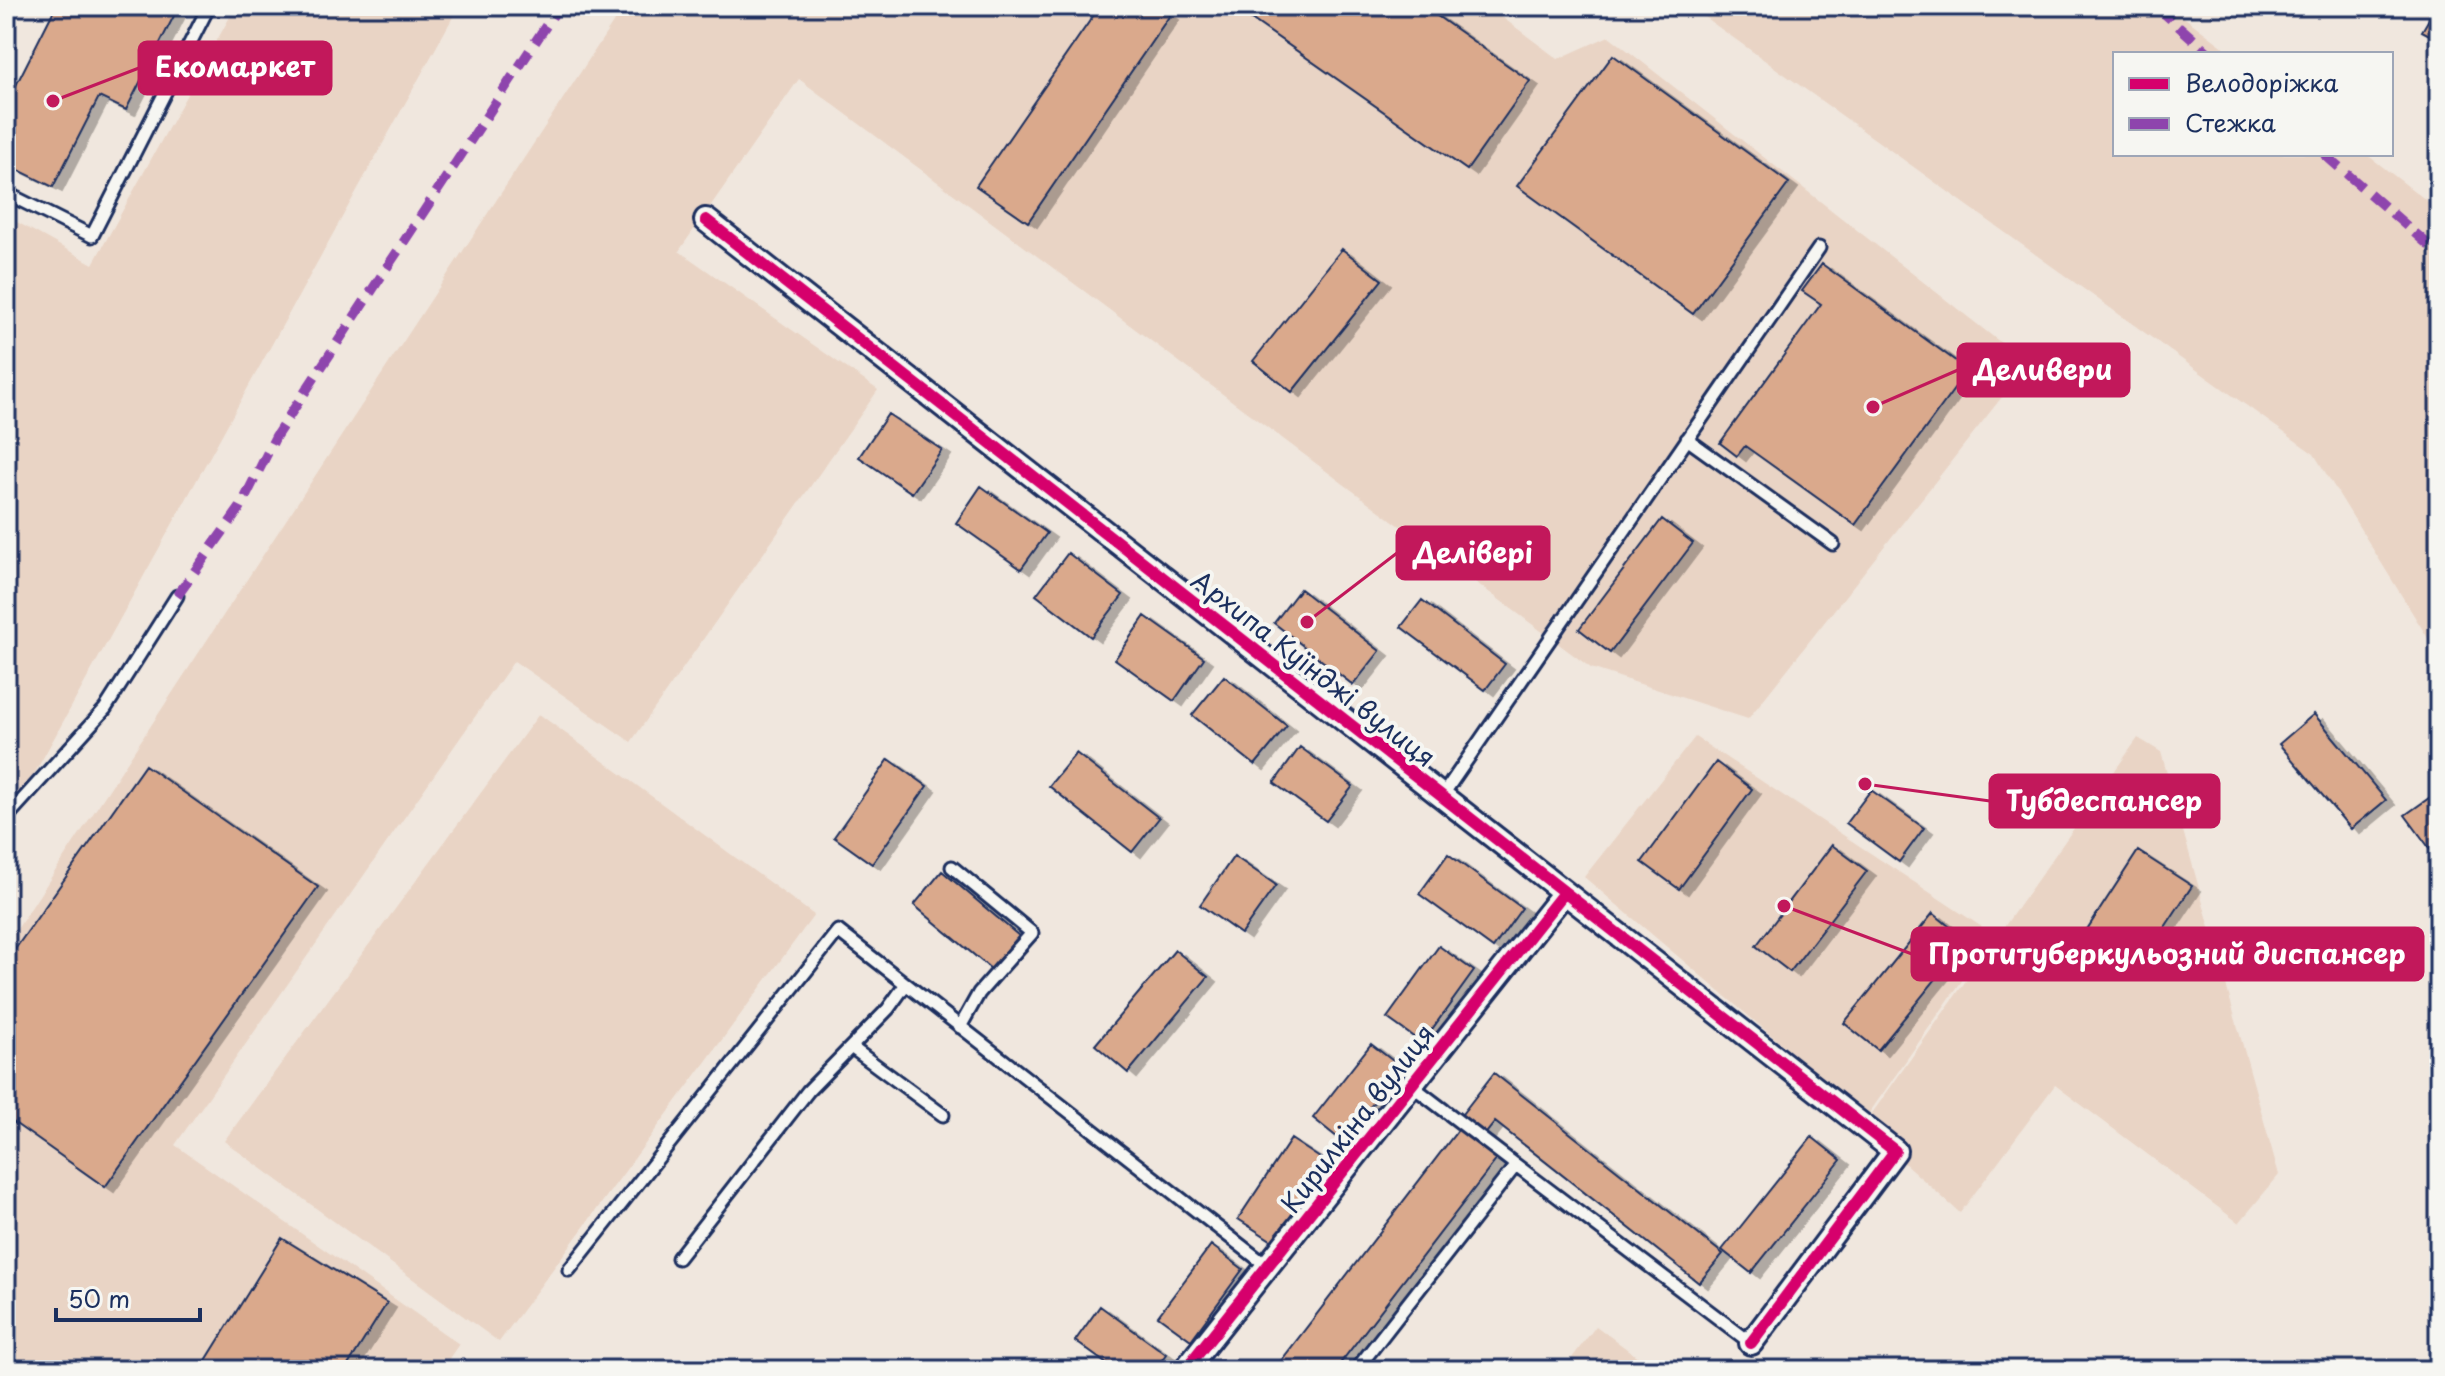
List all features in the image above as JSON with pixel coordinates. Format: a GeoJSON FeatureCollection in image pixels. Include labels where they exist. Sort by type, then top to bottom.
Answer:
{"type":"FeatureCollection","features":[{"type":"Feature","properties":{"kind":"street","name":"Архипа Куїнджі вулиця"},"geometry":{"type":"LineString","coordinates":[[706,220],[1895,1151],[1751,1343]]}},
{"type":"Feature","properties":{"kind":"street","name":"Кирилкіна вулиця"},"geometry":{"type":"LineString","coordinates":[[1185,1370],[1563,894]]}},
{"type":"Feature","properties":{"kind":"lane"},"geometry":{"type":"LineString","coordinates":[[6,17],[12,6]]}},
{"type":"Feature","properties":{"kind":"lane"},"geometry":{"type":"LineString","coordinates":[[6,193],[92,236],[209,6]]}},
{"type":"Feature","properties":{"kind":"lane"},"geometry":{"type":"LineString","coordinates":[[1442,796],[1819,248]]}},
{"type":"Feature","properties":{"kind":"lane"},"geometry":{"type":"LineString","coordinates":[[1687,439],[1833,544]]}},
{"type":"Feature","properties":{"kind":"lane"},"geometry":{"type":"LineString","coordinates":[[6,818],[105,709],[177,596]]}},
{"type":"Feature","properties":{"kind":"lane"},"geometry":{"type":"LineString","coordinates":[[952,867],[1032,933],[979,993],[960,1027]]}},
{"type":"Feature","properties":{"kind":"lane"},"geometry":{"type":"LineString","coordinates":[[569,1270],[838,931],[1267,1266]]}},
{"type":"Feature","properties":{"kind":"lane"},"geometry":{"type":"LineString","coordinates":[[678,1258],[808,1091],[906,984]]}},
{"type":"Feature","properties":{"kind":"lane"},"geometry":{"type":"LineString","coordinates":[[851,1047],[943,1115]]}},
{"type":"Feature","properties":{"kind":"lane"},"geometry":{"type":"LineString","coordinates":[[1411,1085],[1751,1343]]}},
{"type":"Feature","properties":{"kind":"lane"},"geometry":{"type":"LineString","coordinates":[[1356,1370],[1516,1165]]}},
{"type":"Feature","properties":{"kind":"shaded area"},"geometry":{"type":"Polygon","coordinates":[[[236,6],[459,6],[6,825],[6,216],[93,264],[236,6]]]}},
{"type":"Feature","properties":{"kind":"shaded area"},"geometry":{"type":"Polygon","coordinates":[[[624,6],[1487,6],[1558,59],[1609,36],[2028,364],[1748,719],[1591,668],[799,79],[679,251],[878,390],[631,742],[514,661],[175,1145],[459,1344],[441,1370],[6,1370],[6,946],[624,6]]]}},
{"type":"Feature","properties":{"kind":"shaded area"},"geometry":{"type":"Polygon","coordinates":[[[1689,6],[2169,6],[2230,52],[2113,52],[2113,156],[2369,156],[2439,210],[2439,656],[2314,454],[1689,6]]]}},
{"type":"Feature","properties":{"kind":"shaded area"},"geometry":{"type":"Polygon","coordinates":[[[539,714],[814,915],[499,1342],[224,1141],[539,714]]]}},
{"type":"Feature","properties":{"kind":"shaded area"},"geometry":{"type":"Polygon","coordinates":[[[1695,737],[1994,935],[1867,1116],[1584,877],[1695,737]]]}},
{"type":"Feature","properties":{"kind":"shaded area"},"geometry":{"type":"Polygon","coordinates":[[[2138,738],[2161,752],[2279,1175],[2239,1223],[2055,1085],[1960,1213],[1863,1126],[2138,738]]]}},
{"type":"Feature","properties":{"kind":"shaded area"},"geometry":{"type":"Polygon","coordinates":[[[1596,1326],[1655,1370],[1563,1370],[1596,1326]]]}},
{"type":"Feature","properties":{"kind":"building"},"geometry":{"type":"Polygon","coordinates":[[[56,6],[179,6],[126,110],[99,97],[53,187],[6,164],[6,105],[56,6]]]}},
{"type":"Feature","properties":{"kind":"building"},"geometry":{"type":"Polygon","coordinates":[[[1100,6],[1156,6],[1170,15],[1028,222],[976,186],[1100,6]]]}},
{"type":"Feature","properties":{"kind":"building"},"geometry":{"type":"Polygon","coordinates":[[[1254,6],[1423,6],[1530,81],[1467,170],[1247,16],[1254,6]]]}},
{"type":"Feature","properties":{"kind":"building"},"geometry":{"type":"Polygon","coordinates":[[[2436,7],[2439,8],[2439,40],[2422,31],[2436,7]]]}},
{"type":"Feature","properties":{"kind":"building"},"geometry":{"type":"Polygon","coordinates":[[[1613,55],[1789,183],[1693,314],[1517,186],[1613,55]]]}},
{"type":"Feature","properties":{"kind":"building"},"geometry":{"type":"Polygon","coordinates":[[[1342,249],[1382,280],[1292,392],[1253,361],[1342,249]]]}},
{"type":"Feature","properties":{"kind":"building"},"geometry":{"type":"Polygon","coordinates":[[[1822,264],[1968,370],[1855,525],[1745,446],[1737,456],[1720,443],[1821,304],[1802,291],[1822,264]]]}},
{"type":"Feature","properties":{"kind":"building"},"geometry":{"type":"Polygon","coordinates":[[[888,414],[942,450],[912,493],[859,457],[888,414]]]}},
{"type":"Feature","properties":{"kind":"building"},"geometry":{"type":"Polygon","coordinates":[[[981,486],[1047,533],[1021,569],[956,523],[981,486]]]}},
{"type":"Feature","properties":{"kind":"building"},"geometry":{"type":"Polygon","coordinates":[[[1662,519],[1693,543],[1610,653],[1579,629],[1662,519]]]}},
{"type":"Feature","properties":{"kind":"building"},"geometry":{"type":"Polygon","coordinates":[[[1068,553],[1123,595],[1091,637],[1036,595],[1068,553]]]}},
{"type":"Feature","properties":{"kind":"building"},"geometry":{"type":"Polygon","coordinates":[[[1300,589],[1380,651],[1353,685],[1274,623],[1300,589]]]}},
{"type":"Feature","properties":{"kind":"building"},"geometry":{"type":"Polygon","coordinates":[[[1422,600],[1505,664],[1485,690],[1401,627],[1422,600]]]}},
{"type":"Feature","properties":{"kind":"building"},"geometry":{"type":"Polygon","coordinates":[[[1145,616],[1204,658],[1174,701],[1115,659],[1145,616]]]}},
{"type":"Feature","properties":{"kind":"building"},"geometry":{"type":"Polygon","coordinates":[[[1224,676],[1287,726],[1255,765],[1192,715],[1224,676]]]}},
{"type":"Feature","properties":{"kind":"building"},"geometry":{"type":"Polygon","coordinates":[[[2314,714],[2386,800],[2351,829],[2279,744],[2314,714]]]}},
{"type":"Feature","properties":{"kind":"building"},"geometry":{"type":"Polygon","coordinates":[[[1300,747],[1353,786],[1326,821],[1274,783],[1300,747]]]}},
{"type":"Feature","properties":{"kind":"building"},"geometry":{"type":"Polygon","coordinates":[[[1076,753],[1159,818],[1132,852],[1049,786],[1076,753]]]}},
{"type":"Feature","properties":{"kind":"building"},"geometry":{"type":"Polygon","coordinates":[[[889,759],[927,786],[872,864],[834,837],[889,759]]]}},
{"type":"Feature","properties":{"kind":"building"},"geometry":{"type":"Polygon","coordinates":[[[1716,762],[1752,789],[1679,889],[1642,862],[1716,762]]]}},
{"type":"Feature","properties":{"kind":"building"},"geometry":{"type":"Polygon","coordinates":[[[145,765],[318,887],[105,1187],[6,1117],[6,962],[145,765]]]}},
{"type":"Feature","properties":{"kind":"building"},"geometry":{"type":"Polygon","coordinates":[[[1871,790],[1924,828],[1899,862],[1846,823],[1871,790]]]}},
{"type":"Feature","properties":{"kind":"building"},"geometry":{"type":"Polygon","coordinates":[[[2439,791],[2439,861],[2405,815],[2439,791]]]}},
{"type":"Feature","properties":{"kind":"building"},"geometry":{"type":"Polygon","coordinates":[[[1832,845],[1867,871],[1790,972],[1756,946],[1832,845]]]}},
{"type":"Feature","properties":{"kind":"building"},"geometry":{"type":"Polygon","coordinates":[[[2138,851],[2192,886],[2138,968],[2084,934],[2138,851]]]}},
{"type":"Feature","properties":{"kind":"building"},"geometry":{"type":"Polygon","coordinates":[[[1448,854],[1522,908],[1493,948],[1419,894],[1448,854]]]}},
{"type":"Feature","properties":{"kind":"building"},"geometry":{"type":"Polygon","coordinates":[[[1234,856],[1276,885],[1241,934],[1200,905],[1234,856]]]}},
{"type":"Feature","properties":{"kind":"building"},"geometry":{"type":"Polygon","coordinates":[[[942,871],[1019,936],[991,969],[914,905],[942,871]]]}},
{"type":"Feature","properties":{"kind":"building"},"geometry":{"type":"Polygon","coordinates":[[[1933,913],[1967,941],[1878,1050],[1844,1023],[1933,913]]]}},
{"type":"Feature","properties":{"kind":"building"},"geometry":{"type":"Polygon","coordinates":[[[1439,946],[1474,971],[1422,1043],[1387,1018],[1439,946]]]}},
{"type":"Feature","properties":{"kind":"building"},"geometry":{"type":"Polygon","coordinates":[[[1175,950],[1208,977],[1128,1073],[1095,1045],[1175,950]]]}},
{"type":"Feature","properties":{"kind":"building"},"geometry":{"type":"Polygon","coordinates":[[[1371,1044],[1401,1067],[1343,1142],[1313,1118],[1371,1044]]]}},
{"type":"Feature","properties":{"kind":"building"},"geometry":{"type":"Polygon","coordinates":[[[1494,1073],[1723,1254],[1699,1283],[1495,1122],[1483,1137],[1459,1118],[1494,1073]]]}},
{"type":"Feature","properties":{"kind":"building"},"geometry":{"type":"Polygon","coordinates":[[[1461,1126],[1500,1155],[1335,1370],[1274,1370],[1461,1126]]]}},
{"type":"Feature","properties":{"kind":"building"},"geometry":{"type":"Polygon","coordinates":[[[1812,1137],[1841,1160],[1751,1273],[1722,1250],[1812,1137]]]}},
{"type":"Feature","properties":{"kind":"building"},"geometry":{"type":"Polygon","coordinates":[[[1291,1139],[1326,1162],[1274,1242],[1238,1219],[1291,1139]]]}},
{"type":"Feature","properties":{"kind":"building"},"geometry":{"type":"Polygon","coordinates":[[[282,1238],[387,1303],[345,1370],[200,1370],[282,1238]]]}},
{"type":"Feature","properties":{"kind":"building"},"geometry":{"type":"Polygon","coordinates":[[[1211,1245],[1243,1269],[1191,1340],[1158,1316],[1211,1245]]]}},
{"type":"Feature","properties":{"kind":"building"},"geometry":{"type":"Polygon","coordinates":[[[1100,1306],[1166,1354],[1155,1370],[1115,1370],[1075,1341],[1100,1306]]]}},
{"type":"Feature","properties":{"kind":"marked path"},"geometry":{"type":"LineString","coordinates":[[177,596],[240,508],[276,436],[559,6]]}},
{"type":"Feature","properties":{"kind":"marked path"},"geometry":{"type":"LineString","coordinates":[[2156,6],[2208,52]]}},
{"type":"Feature","properties":{"kind":"marked path"},"geometry":{"type":"LineString","coordinates":[[2326,156],[2439,254]]}},
{"type":"Feature","properties":{"kind":"cycle path"},"geometry":{"type":"LineString","coordinates":[[706,220],[1895,1151],[1751,1343]]}},
{"type":"Feature","properties":{"kind":"cycle path"},"geometry":{"type":"LineString","coordinates":[[1185,1370],[1563,894]]}},
{"type":"Feature","properties":{"kind":"place","name":"Екомаркет"},"geometry":{"type":"Point","coordinates":[53,101]}},
{"type":"Feature","properties":{"kind":"place","name":"Деливери"},"geometry":{"type":"Point","coordinates":[1873,407]}},
{"type":"Feature","properties":{"kind":"place","name":"Делівері"},"geometry":{"type":"Point","coordinates":[1307,622]}},
{"type":"Feature","properties":{"kind":"place","name":"Тубдеспансер"},"geometry":{"type":"Point","coordinates":[1865,784]}},
{"type":"Feature","properties":{"kind":"place","name":"Протитуберкульозний диспансер"},"geometry":{"type":"Point","coordinates":[1784,906]}}]}
